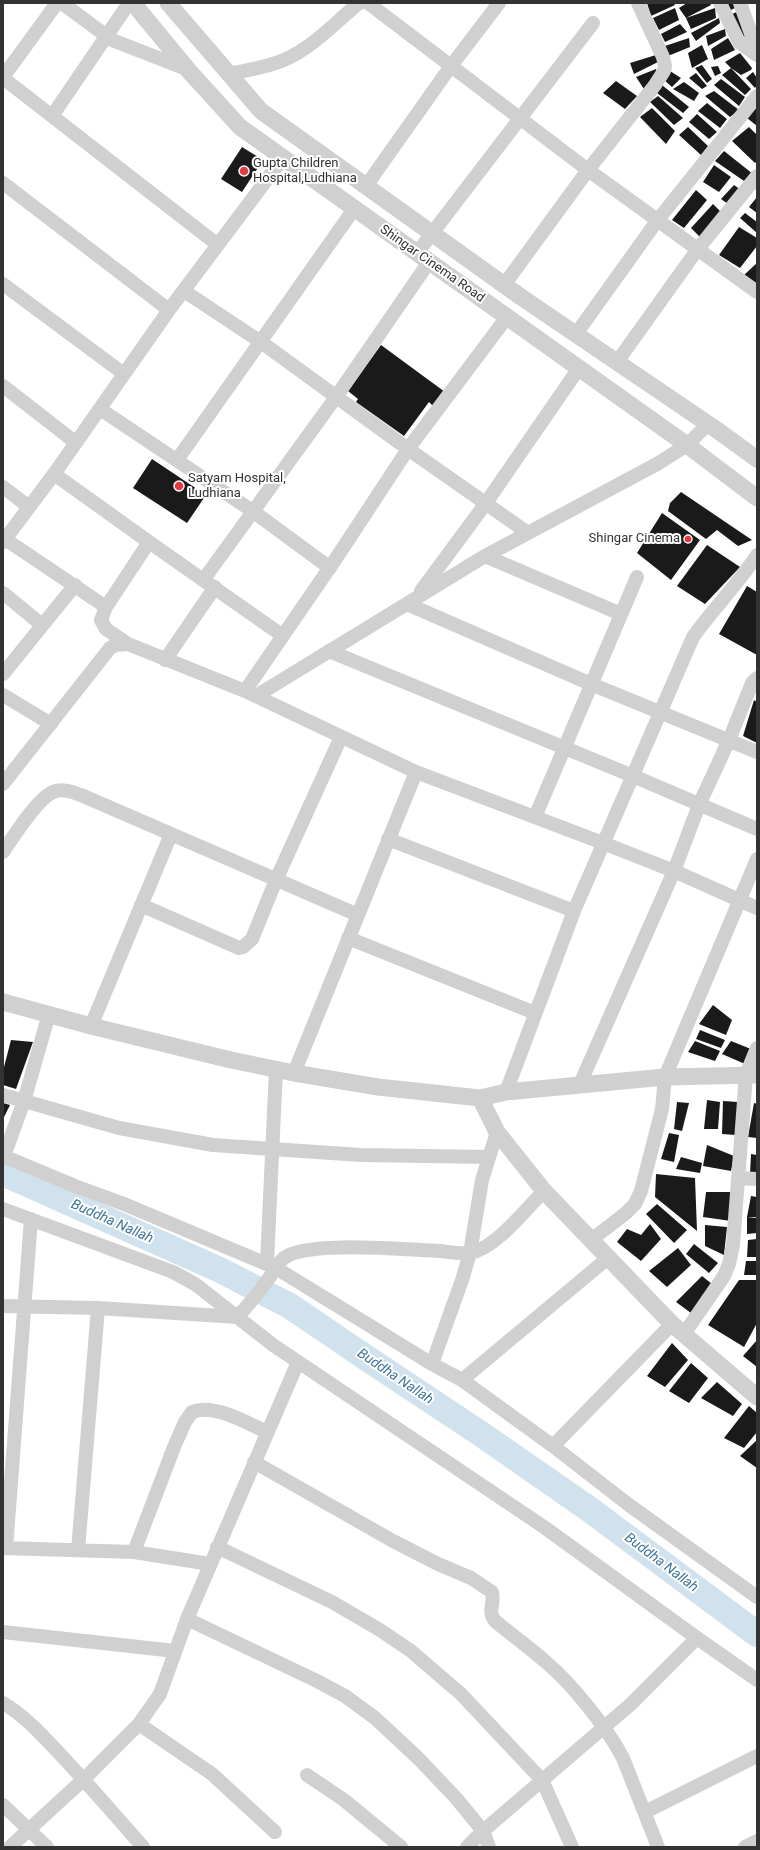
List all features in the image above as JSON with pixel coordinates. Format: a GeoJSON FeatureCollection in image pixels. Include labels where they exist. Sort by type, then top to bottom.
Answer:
{"type":"FeatureCollection","features":[{"type":"Feature","properties":{"kind":"street"},"geometry":{"type":"LineString","coordinates":[[57,3],[3,78],[218,245]]}},
{"type":"Feature","properties":{"kind":"street"},"geometry":{"type":"LineString","coordinates":[[62,3],[106,36],[126,47],[189,71]]}},
{"type":"Feature","properties":{"kind":"street"},"geometry":{"type":"LineString","coordinates":[[52,116],[129,3]]}},
{"type":"Feature","properties":{"kind":"street","name":"Shingar Cinema Road"},"geometry":{"type":"LineString","coordinates":[[133,3],[189,71],[240,127],[687,445],[757,498]]}},
{"type":"Feature","properties":{"kind":"street","name":"Shingar Cinema Road"},"geometry":{"type":"LineString","coordinates":[[168,3],[261,111],[504,285],[757,459]]}},
{"type":"Feature","properties":{"kind":"street"},"geometry":{"type":"LineString","coordinates":[[230,74],[293,56],[304,49],[359,3]]}},
{"type":"Feature","properties":{"kind":"street"},"geometry":{"type":"LineString","coordinates":[[368,3],[657,222],[757,292]]}},
{"type":"Feature","properties":{"kind":"street"},"geometry":{"type":"LineString","coordinates":[[366,186],[451,66],[498,3]]}},
{"type":"Feature","properties":{"kind":"street"},"geometry":{"type":"LineString","coordinates":[[504,285],[588,170],[648,96],[664,71],[665,66],[660,48],[638,3]]}},
{"type":"Feature","properties":{"kind":"street"},"geometry":{"type":"LineString","coordinates":[[720,3],[739,42],[757,55]]}},
{"type":"Feature","properties":{"kind":"street"},"geometry":{"type":"LineString","coordinates":[[740,3],[757,50]]}},
{"type":"Feature","properties":{"kind":"street"},"geometry":{"type":"LineString","coordinates":[[165,660],[254,512],[336,397],[423,258],[432,233],[593,22]]}},
{"type":"Feature","properties":{"kind":"street"},"geometry":{"type":"LineString","coordinates":[[576,334],[657,222],[757,96]]}},
{"type":"Feature","properties":{"kind":"street"},"geometry":{"type":"LineString","coordinates":[[106,607],[75,585],[4,541],[54,474],[169,310],[283,158]]}},
{"type":"Feature","properties":{"kind":"street"},"geometry":{"type":"LineString","coordinates":[[616,362],[697,250],[757,176]]}},
{"type":"Feature","properties":{"kind":"street"},"geometry":{"type":"LineString","coordinates":[[3,183],[169,310]]}},
{"type":"Feature","properties":{"kind":"street"},"geometry":{"type":"LineString","coordinates":[[177,460],[354,209]]}},
{"type":"Feature","properties":{"kind":"street"},"geometry":{"type":"LineString","coordinates":[[3,284],[124,374]]}},
{"type":"Feature","properties":{"kind":"street"},"geometry":{"type":"LineString","coordinates":[[184,291],[261,342],[408,450],[528,532]]}},
{"type":"Feature","properties":{"kind":"street"},"geometry":{"type":"LineString","coordinates":[[251,694],[283,636],[408,450],[507,317]]}},
{"type":"Feature","properties":{"kind":"street"},"geometry":{"type":"LineString","coordinates":[[412,601],[486,503],[579,368]]}},
{"type":"Feature","properties":{"kind":"street"},"geometry":{"type":"LineString","coordinates":[[3,386],[75,442]]}},
{"type":"Feature","properties":{"kind":"street"},"geometry":{"type":"LineString","coordinates":[[100,409],[254,512],[330,568]]}},
{"type":"Feature","properties":{"kind":"street"},"geometry":{"type":"LineString","coordinates":[[251,694],[329,651],[485,556],[657,464],[687,445],[708,424]]}},
{"type":"Feature","properties":{"kind":"street"},"geometry":{"type":"LineString","coordinates":[[54,474],[283,636]]}},
{"type":"Feature","properties":{"kind":"street"},"geometry":{"type":"LineString","coordinates":[[3,487],[29,508]]}},
{"type":"Feature","properties":{"kind":"street"},"geometry":{"type":"LineString","coordinates":[[149,542],[106,607],[102,616],[103,624],[128,644],[251,694],[416,772],[674,871],[757,908]]}},
{"type":"Feature","properties":{"kind":"street"},"geometry":{"type":"LineString","coordinates":[[506,1092],[574,911],[693,637],[749,568],[757,555]]}},
{"type":"Feature","properties":{"kind":"street"},"geometry":{"type":"LineString","coordinates":[[485,556],[621,614]]}},
{"type":"Feature","properties":{"kind":"street"},"geometry":{"type":"LineString","coordinates":[[535,817],[637,577]]}},
{"type":"Feature","properties":{"kind":"street"},"geometry":{"type":"LineString","coordinates":[[3,674],[75,585]]}},
{"type":"Feature","properties":{"kind":"street"},"geometry":{"type":"LineString","coordinates":[[3,593],[42,625]]}},
{"type":"Feature","properties":{"kind":"street"},"geometry":{"type":"LineString","coordinates":[[412,601],[592,684],[757,752]]}},
{"type":"Feature","properties":{"kind":"street"},"geometry":{"type":"LineString","coordinates":[[3,784],[110,648],[116,645],[128,644]]}},
{"type":"Feature","properties":{"kind":"street"},"geometry":{"type":"LineString","coordinates":[[329,651],[633,776],[757,829]]}},
{"type":"Feature","properties":{"kind":"street"},"geometry":{"type":"LineString","coordinates":[[580,1084],[674,871],[699,805],[729,740],[752,683],[757,678]]}},
{"type":"Feature","properties":{"kind":"street"},"geometry":{"type":"LineString","coordinates":[[3,695],[51,724]]}},
{"type":"Feature","properties":{"kind":"street"},"geometry":{"type":"LineString","coordinates":[[141,905],[240,948],[244,947],[254,935],[276,880],[341,737]]}},
{"type":"Feature","properties":{"kind":"street"},"geometry":{"type":"LineString","coordinates":[[294,1073],[416,772]]}},
{"type":"Feature","properties":{"kind":"street"},"geometry":{"type":"LineString","coordinates":[[3,852],[40,803],[54,792],[66,790],[358,915]]}},
{"type":"Feature","properties":{"kind":"street"},"geometry":{"type":"LineString","coordinates":[[91,1026],[171,834]]}},
{"type":"Feature","properties":{"kind":"street"},"geometry":{"type":"LineString","coordinates":[[388,839],[574,911]]}},
{"type":"Feature","properties":{"kind":"street"},"geometry":{"type":"LineString","coordinates":[[591,1240],[626,1213],[635,1204],[641,1191],[662,1109],[665,1077],[757,859]]}},
{"type":"Feature","properties":{"kind":"street"},"geometry":{"type":"LineString","coordinates":[[348,938],[535,1013]]}},
{"type":"Feature","properties":{"kind":"street"},"geometry":{"type":"LineString","coordinates":[[3,1002],[91,1026],[231,1060],[294,1073],[378,1087],[480,1098],[506,1092],[580,1084],[665,1077],[752,1075]]}},
{"type":"Feature","properties":{"kind":"street"},"geometry":{"type":"LineString","coordinates":[[49,1014],[24,1101],[4,1156],[75,1186],[124,1204],[272,1269],[432,1364],[462,1380],[553,1446],[629,1505],[757,1597]]}},
{"type":"Feature","properties":{"kind":"street"},"geometry":{"type":"LineString","coordinates":[[553,1446],[678,1329],[724,1276],[729,1264],[733,1244],[738,1178],[757,1048]]}},
{"type":"Feature","properties":{"kind":"street"},"geometry":{"type":"LineString","coordinates":[[272,1269],[272,1150],[276,1069]]}},
{"type":"Feature","properties":{"kind":"street"},"geometry":{"type":"LineString","coordinates":[[3,1095],[119,1128],[212,1146],[361,1155],[489,1157]]}},
{"type":"Feature","properties":{"kind":"street"},"geometry":{"type":"LineString","coordinates":[[480,1098],[497,1132],[544,1191],[678,1329],[757,1397]]}},
{"type":"Feature","properties":{"kind":"street"},"geometry":{"type":"LineString","coordinates":[[432,1364],[470,1253],[482,1180],[497,1132]]}},
{"type":"Feature","properties":{"kind":"street"},"geometry":{"type":"LineString","coordinates":[[738,1178],[757,1179]]}},
{"type":"Feature","properties":{"kind":"street"},"geometry":{"type":"LineString","coordinates":[[237,1318],[250,1304],[272,1269],[284,1258],[306,1249],[365,1248],[470,1253],[486,1246],[496,1239],[544,1191]]}},
{"type":"Feature","properties":{"kind":"street"},"geometry":{"type":"LineString","coordinates":[[3,1209],[173,1272],[195,1284],[237,1318],[298,1362],[544,1527],[757,1680]]}},
{"type":"Feature","properties":{"kind":"street"},"geometry":{"type":"LineString","coordinates":[[31,1219],[4,1548],[134,1552],[210,1564]]}},
{"type":"Feature","properties":{"kind":"street"},"geometry":{"type":"LineString","coordinates":[[462,1380],[608,1258]]}},
{"type":"Feature","properties":{"kind":"street"},"geometry":{"type":"LineString","coordinates":[[3,1306],[24,1308],[98,1308],[237,1318]]}},
{"type":"Feature","properties":{"kind":"street"},"geometry":{"type":"LineString","coordinates":[[78,1550],[98,1308]]}},
{"type":"Feature","properties":{"kind":"street"},"geometry":{"type":"LineString","coordinates":[[3,1840],[10,1847],[84,1779],[139,1724],[160,1694],[187,1619],[298,1362]]}},
{"type":"Feature","properties":{"kind":"street"},"geometry":{"type":"LineString","coordinates":[[134,1552],[174,1447],[185,1422],[192,1412],[206,1409],[225,1414],[267,1432]]}},
{"type":"Feature","properties":{"kind":"street"},"geometry":{"type":"LineString","coordinates":[[254,1462],[393,1541],[482,1584],[492,1592],[493,1597],[490,1616],[494,1621],[548,1664],[574,1691],[604,1729],[623,1758],[658,1847]]}},
{"type":"Feature","properties":{"kind":"street"},"geometry":{"type":"LineString","coordinates":[[217,1547],[332,1602],[380,1630],[411,1651],[461,1694],[542,1780],[572,1847]]}},
{"type":"Feature","properties":{"kind":"street"},"geometry":{"type":"LineString","coordinates":[[187,1619],[345,1696],[375,1718],[418,1758],[456,1798],[483,1831],[489,1847]]}},
{"type":"Feature","properties":{"kind":"street"},"geometry":{"type":"LineString","coordinates":[[3,1632],[175,1651]]}},
{"type":"Feature","properties":{"kind":"street"},"geometry":{"type":"LineString","coordinates":[[467,1847],[483,1831],[542,1780],[604,1729],[697,1638]]}},
{"type":"Feature","properties":{"kind":"street"},"geometry":{"type":"LineString","coordinates":[[3,1703],[18,1712],[37,1729],[84,1779],[143,1847]]}},
{"type":"Feature","properties":{"kind":"street"},"geometry":{"type":"LineString","coordinates":[[139,1724],[212,1774],[275,1832]]}},
{"type":"Feature","properties":{"kind":"street"},"geometry":{"type":"LineString","coordinates":[[645,1812],[757,1756]]}},
{"type":"Feature","properties":{"kind":"street"},"geometry":{"type":"LineString","coordinates":[[307,1775],[344,1800],[401,1847]]}},
{"type":"Feature","properties":{"kind":"street"},"geometry":{"type":"LineString","coordinates":[[3,1805],[47,1847]]}},
{"type":"Feature","properties":{"kind":"street"},"geometry":{"type":"LineString","coordinates":[[745,1847],[757,1841]]}},
{"type":"Feature","properties":{"kind":"building"},"geometry":{"type":"Polygon","coordinates":[[[647,3],[674,3],[675,5],[651,16],[647,3]]]}},
{"type":"Feature","properties":{"kind":"building"},"geometry":{"type":"Polygon","coordinates":[[[687,3],[710,3],[711,5],[686,18],[679,8],[687,3]]]}},
{"type":"Feature","properties":{"kind":"building"},"geometry":{"type":"Polygon","coordinates":[[[727,3],[736,3],[737,7],[729,11],[727,3]]]}},
{"type":"Feature","properties":{"kind":"building"},"geometry":{"type":"Polygon","coordinates":[[[675,8],[679,20],[659,30],[653,18],[675,8]]]}},
{"type":"Feature","properties":{"kind":"building"},"geometry":{"type":"Polygon","coordinates":[[[715,8],[716,18],[691,29],[686,18],[715,8]]]}},
{"type":"Feature","properties":{"kind":"building"},"geometry":{"type":"Polygon","coordinates":[[[739,11],[747,35],[742,38],[732,14],[739,11]]]}},
{"type":"Feature","properties":{"kind":"building"},"geometry":{"type":"Polygon","coordinates":[[[719,18],[720,23],[696,41],[691,33],[719,18]]]}},
{"type":"Feature","properties":{"kind":"building"},"geometry":{"type":"Polygon","coordinates":[[[680,24],[687,32],[665,42],[661,34],[680,24]]]}},
{"type":"Feature","properties":{"kind":"building"},"geometry":{"type":"Polygon","coordinates":[[[725,29],[726,36],[708,46],[706,36],[725,29]]]}},
{"type":"Feature","properties":{"kind":"building"},"geometry":{"type":"Polygon","coordinates":[[[689,38],[690,47],[668,56],[665,46],[689,38]]]}},
{"type":"Feature","properties":{"kind":"building"},"geometry":{"type":"Polygon","coordinates":[[[728,38],[735,50],[714,60],[711,49],[728,38]]]}},
{"type":"Feature","properties":{"kind":"building"},"geometry":{"type":"Polygon","coordinates":[[[702,45],[708,59],[692,68],[688,53],[702,45]]]}},
{"type":"Feature","properties":{"kind":"building"},"geometry":{"type":"Polygon","coordinates":[[[740,53],[752,68],[741,75],[725,62],[740,53]]]}},
{"type":"Feature","properties":{"kind":"building"},"geometry":{"type":"Polygon","coordinates":[[[656,55],[658,62],[634,74],[630,63],[656,55]]]}},
{"type":"Feature","properties":{"kind":"building"},"geometry":{"type":"Polygon","coordinates":[[[702,65],[712,79],[707,83],[695,68],[702,65]]]}},
{"type":"Feature","properties":{"kind":"building"},"geometry":{"type":"Polygon","coordinates":[[[718,66],[721,73],[715,76],[711,67],[718,66]]]}},
{"type":"Feature","properties":{"kind":"building"},"geometry":{"type":"Polygon","coordinates":[[[731,68],[751,89],[745,95],[722,75],[731,68]]]}},
{"type":"Feature","properties":{"kind":"building"},"geometry":{"type":"Polygon","coordinates":[[[656,69],[658,74],[644,89],[636,77],[656,69]]]}},
{"type":"Feature","properties":{"kind":"building"},"geometry":{"type":"Polygon","coordinates":[[[670,71],[681,78],[672,87],[664,80],[670,71]]]}},
{"type":"Feature","properties":{"kind":"building"},"geometry":{"type":"Polygon","coordinates":[[[753,72],[757,78],[757,85],[755,88],[746,78],[753,72]]]}},
{"type":"Feature","properties":{"kind":"building"},"geometry":{"type":"Polygon","coordinates":[[[696,73],[707,86],[702,89],[689,78],[696,73]]]}},
{"type":"Feature","properties":{"kind":"building"},"geometry":{"type":"Polygon","coordinates":[[[721,79],[745,97],[739,106],[714,85],[721,79]]]}},
{"type":"Feature","properties":{"kind":"building"},"geometry":{"type":"Polygon","coordinates":[[[616,81],[637,96],[625,109],[603,93],[616,81]]]}},
{"type":"Feature","properties":{"kind":"building"},"geometry":{"type":"Polygon","coordinates":[[[684,82],[699,93],[694,101],[673,89],[684,82]]]}},
{"type":"Feature","properties":{"kind":"building"},"geometry":{"type":"Polygon","coordinates":[[[662,85],[689,107],[683,113],[657,93],[662,85]]]}},
{"type":"Feature","properties":{"kind":"building"},"geometry":{"type":"Polygon","coordinates":[[[714,91],[739,110],[730,117],[705,96],[714,91]]]}},
{"type":"Feature","properties":{"kind":"building"},"geometry":{"type":"Polygon","coordinates":[[[658,96],[683,118],[674,125],[650,102],[658,96]]]}},
{"type":"Feature","properties":{"kind":"building"},"geometry":{"type":"Polygon","coordinates":[[[707,103],[727,119],[720,128],[698,111],[707,103]]]}},
{"type":"Feature","properties":{"kind":"building"},"geometry":{"type":"Polygon","coordinates":[[[757,106],[757,126],[747,118],[757,106]]]}},
{"type":"Feature","properties":{"kind":"building"},"geometry":{"type":"Polygon","coordinates":[[[652,108],[675,131],[666,144],[640,117],[652,108]]]}},
{"type":"Feature","properties":{"kind":"building"},"geometry":{"type":"Polygon","coordinates":[[[697,114],[717,132],[709,139],[689,122],[697,114]]]}},
{"type":"Feature","properties":{"kind":"building"},"geometry":{"type":"Polygon","coordinates":[[[688,127],[708,146],[701,155],[679,135],[688,127]]]}},
{"type":"Feature","properties":{"kind":"building"},"geometry":{"type":"Polygon","coordinates":[[[749,127],[757,135],[757,161],[755,163],[732,141],[749,127]]]}},
{"type":"Feature","properties":{"kind":"building"},"geometry":{"type":"Polygon","coordinates":[[[242,147],[263,160],[242,192],[221,179],[242,147]]]}},
{"type":"Feature","properties":{"kind":"building"},"geometry":{"type":"Polygon","coordinates":[[[724,151],[753,174],[744,181],[715,161],[724,151]]]}},
{"type":"Feature","properties":{"kind":"building"},"geometry":{"type":"Polygon","coordinates":[[[714,165],[731,177],[719,192],[703,182],[714,165]]]}},
{"type":"Feature","properties":{"kind":"building"},"geometry":{"type":"Polygon","coordinates":[[[734,185],[741,190],[728,204],[721,199],[734,185]]]}},
{"type":"Feature","properties":{"kind":"building"},"geometry":{"type":"Polygon","coordinates":[[[696,190],[707,200],[684,228],[672,220],[696,190]]]}},
{"type":"Feature","properties":{"kind":"building"},"geometry":{"type":"Polygon","coordinates":[[[757,197],[757,213],[749,207],[757,197]]]}},
{"type":"Feature","properties":{"kind":"building"},"geometry":{"type":"Polygon","coordinates":[[[713,204],[721,212],[700,237],[691,228],[713,204]]]}},
{"type":"Feature","properties":{"kind":"building"},"geometry":{"type":"Polygon","coordinates":[[[745,213],[757,222],[757,233],[740,218],[745,213]]]}},
{"type":"Feature","properties":{"kind":"building"},"geometry":{"type":"Polygon","coordinates":[[[739,227],[757,238],[757,246],[740,268],[719,255],[739,227]]]}},
{"type":"Feature","properties":{"kind":"building"},"geometry":{"type":"Polygon","coordinates":[[[757,263],[757,285],[744,275],[757,263]]]}},
{"type":"Feature","properties":{"kind":"building"},"geometry":{"type":"Polygon","coordinates":[[[381,345],[445,392],[434,407],[429,402],[404,436],[356,402],[358,399],[348,391],[381,345]]]}},
{"type":"Feature","properties":{"kind":"building"},"geometry":{"type":"Polygon","coordinates":[[[152,459],[206,495],[187,523],[133,488],[152,459]]]}},
{"type":"Feature","properties":{"kind":"building"},"geometry":{"type":"Polygon","coordinates":[[[681,492],[752,540],[738,546],[717,530],[706,539],[668,511],[670,503],[681,492]]]}},
{"type":"Feature","properties":{"kind":"building"},"geometry":{"type":"Polygon","coordinates":[[[662,513],[700,540],[671,580],[637,553],[662,513]]]}},
{"type":"Feature","properties":{"kind":"building"},"geometry":{"type":"Polygon","coordinates":[[[707,545],[740,567],[705,604],[677,586],[707,545]]]}},
{"type":"Feature","properties":{"kind":"building"},"geometry":{"type":"Polygon","coordinates":[[[747,586],[757,592],[757,655],[719,634],[747,586]]]}},
{"type":"Feature","properties":{"kind":"building"},"geometry":{"type":"Polygon","coordinates":[[[754,700],[757,702],[757,743],[743,736],[754,700]]]}},
{"type":"Feature","properties":{"kind":"building"},"geometry":{"type":"Polygon","coordinates":[[[713,1005],[732,1020],[726,1035],[699,1024],[713,1005]]]}},
{"type":"Feature","properties":{"kind":"building"},"geometry":{"type":"Polygon","coordinates":[[[700,1030],[725,1040],[721,1048],[696,1039],[700,1030]]]}},
{"type":"Feature","properties":{"kind":"building"},"geometry":{"type":"Polygon","coordinates":[[[11,1040],[33,1042],[16,1089],[3,1085],[3,1071],[11,1040]]]}},
{"type":"Feature","properties":{"kind":"building"},"geometry":{"type":"Polygon","coordinates":[[[695,1041],[720,1051],[715,1061],[688,1052],[695,1041]]]}},
{"type":"Feature","properties":{"kind":"building"},"geometry":{"type":"Polygon","coordinates":[[[731,1041],[751,1049],[745,1064],[722,1054],[731,1041]]]}},
{"type":"Feature","properties":{"kind":"building"},"geometry":{"type":"Polygon","coordinates":[[[707,1100],[720,1102],[718,1129],[704,1129],[707,1100]]]}},
{"type":"Feature","properties":{"kind":"building"},"geometry":{"type":"Polygon","coordinates":[[[723,1101],[738,1102],[736,1135],[722,1134],[723,1101]]]}},
{"type":"Feature","properties":{"kind":"building"},"geometry":{"type":"Polygon","coordinates":[[[677,1102],[689,1103],[682,1131],[674,1129],[677,1102]]]}},
{"type":"Feature","properties":{"kind":"building"},"geometry":{"type":"Polygon","coordinates":[[[3,1103],[10,1105],[3,1119],[3,1103]]]}},
{"type":"Feature","properties":{"kind":"building"},"geometry":{"type":"Polygon","coordinates":[[[754,1103],[757,1104],[757,1138],[748,1137],[754,1103]]]}},
{"type":"Feature","properties":{"kind":"building"},"geometry":{"type":"Polygon","coordinates":[[[669,1133],[679,1135],[674,1162],[661,1159],[669,1133]]]}},
{"type":"Feature","properties":{"kind":"building"},"geometry":{"type":"Polygon","coordinates":[[[707,1145],[734,1156],[731,1171],[703,1166],[707,1145]]]}},
{"type":"Feature","properties":{"kind":"building"},"geometry":{"type":"Polygon","coordinates":[[[751,1154],[757,1155],[757,1174],[750,1174],[751,1154]]]}},
{"type":"Feature","properties":{"kind":"building"},"geometry":{"type":"Polygon","coordinates":[[[681,1157],[702,1163],[700,1173],[676,1169],[681,1157]]]}},
{"type":"Feature","properties":{"kind":"building"},"geometry":{"type":"Polygon","coordinates":[[[656,1174],[695,1178],[697,1231],[655,1197],[656,1174]]]}},
{"type":"Feature","properties":{"kind":"building"},"geometry":{"type":"Polygon","coordinates":[[[706,1192],[731,1192],[731,1221],[703,1217],[706,1192]]]}},
{"type":"Feature","properties":{"kind":"building"},"geometry":{"type":"Polygon","coordinates":[[[751,1196],[757,1197],[757,1217],[747,1217],[751,1196]]]}},
{"type":"Feature","properties":{"kind":"building"},"geometry":{"type":"Polygon","coordinates":[[[657,1204],[687,1230],[674,1243],[646,1214],[657,1204]]]}},
{"type":"Feature","properties":{"kind":"building"},"geometry":{"type":"Polygon","coordinates":[[[747,1217],[757,1218],[757,1233],[747,1234],[747,1217]]]}},
{"type":"Feature","properties":{"kind":"building"},"geometry":{"type":"Polygon","coordinates":[[[650,1224],[661,1239],[641,1261],[617,1242],[627,1229],[641,1235],[650,1224]]]}},
{"type":"Feature","properties":{"kind":"building"},"geometry":{"type":"Polygon","coordinates":[[[705,1225],[727,1227],[724,1255],[705,1246],[705,1225]]]}},
{"type":"Feature","properties":{"kind":"building"},"geometry":{"type":"Polygon","coordinates":[[[757,1239],[757,1257],[747,1257],[748,1240],[757,1239]]]}},
{"type":"Feature","properties":{"kind":"building"},"geometry":{"type":"Polygon","coordinates":[[[694,1244],[718,1263],[709,1273],[686,1254],[694,1244]]]}},
{"type":"Feature","properties":{"kind":"building"},"geometry":{"type":"Polygon","coordinates":[[[678,1248],[691,1265],[667,1287],[649,1271],[678,1248]]]}},
{"type":"Feature","properties":{"kind":"building"},"geometry":{"type":"Polygon","coordinates":[[[746,1261],[757,1261],[757,1275],[744,1275],[746,1261]]]}},
{"type":"Feature","properties":{"kind":"building"},"geometry":{"type":"Polygon","coordinates":[[[702,1276],[712,1284],[691,1313],[676,1302],[702,1276]]]}},
{"type":"Feature","properties":{"kind":"building"},"geometry":{"type":"Polygon","coordinates":[[[739,1280],[757,1280],[757,1323],[744,1347],[708,1325],[739,1280]]]}},
{"type":"Feature","properties":{"kind":"building"},"geometry":{"type":"Polygon","coordinates":[[[757,1340],[757,1367],[743,1356],[757,1340]]]}},
{"type":"Feature","properties":{"kind":"building"},"geometry":{"type":"Polygon","coordinates":[[[672,1343],[688,1360],[665,1387],[647,1376],[672,1343]]]}},
{"type":"Feature","properties":{"kind":"building"},"geometry":{"type":"Polygon","coordinates":[[[691,1363],[708,1378],[689,1403],[669,1391],[691,1363]]]}},
{"type":"Feature","properties":{"kind":"building"},"geometry":{"type":"Polygon","coordinates":[[[717,1382],[742,1404],[733,1416],[701,1398],[717,1382]]]}},
{"type":"Feature","properties":{"kind":"building"},"geometry":{"type":"Polygon","coordinates":[[[749,1406],[757,1413],[757,1432],[744,1448],[724,1438],[749,1406]]]}},
{"type":"Feature","properties":{"kind":"building"},"geometry":{"type":"Polygon","coordinates":[[[757,1440],[757,1468],[740,1456],[757,1440]]]}},
{"type":"Feature","properties":{"kind":"waterway","name":"Buddha Nallah"},"geometry":{"type":"LineString","coordinates":[[3,1173],[220,1270],[290,1306],[481,1434],[589,1509],[757,1634]]}},
{"type":"Feature","properties":{"kind":"place","name":"Gupta Children Hospital,Ludhiana"},"geometry":{"type":"Point","coordinates":[244,171]}},
{"type":"Feature","properties":{"kind":"place","name":"Satyam Hospital, Ludhiana"},"geometry":{"type":"Point","coordinates":[179,486]}},
{"type":"Feature","properties":{"kind":"place","name":"Shingar Cinema"},"geometry":{"type":"Point","coordinates":[688,539]}}]}
